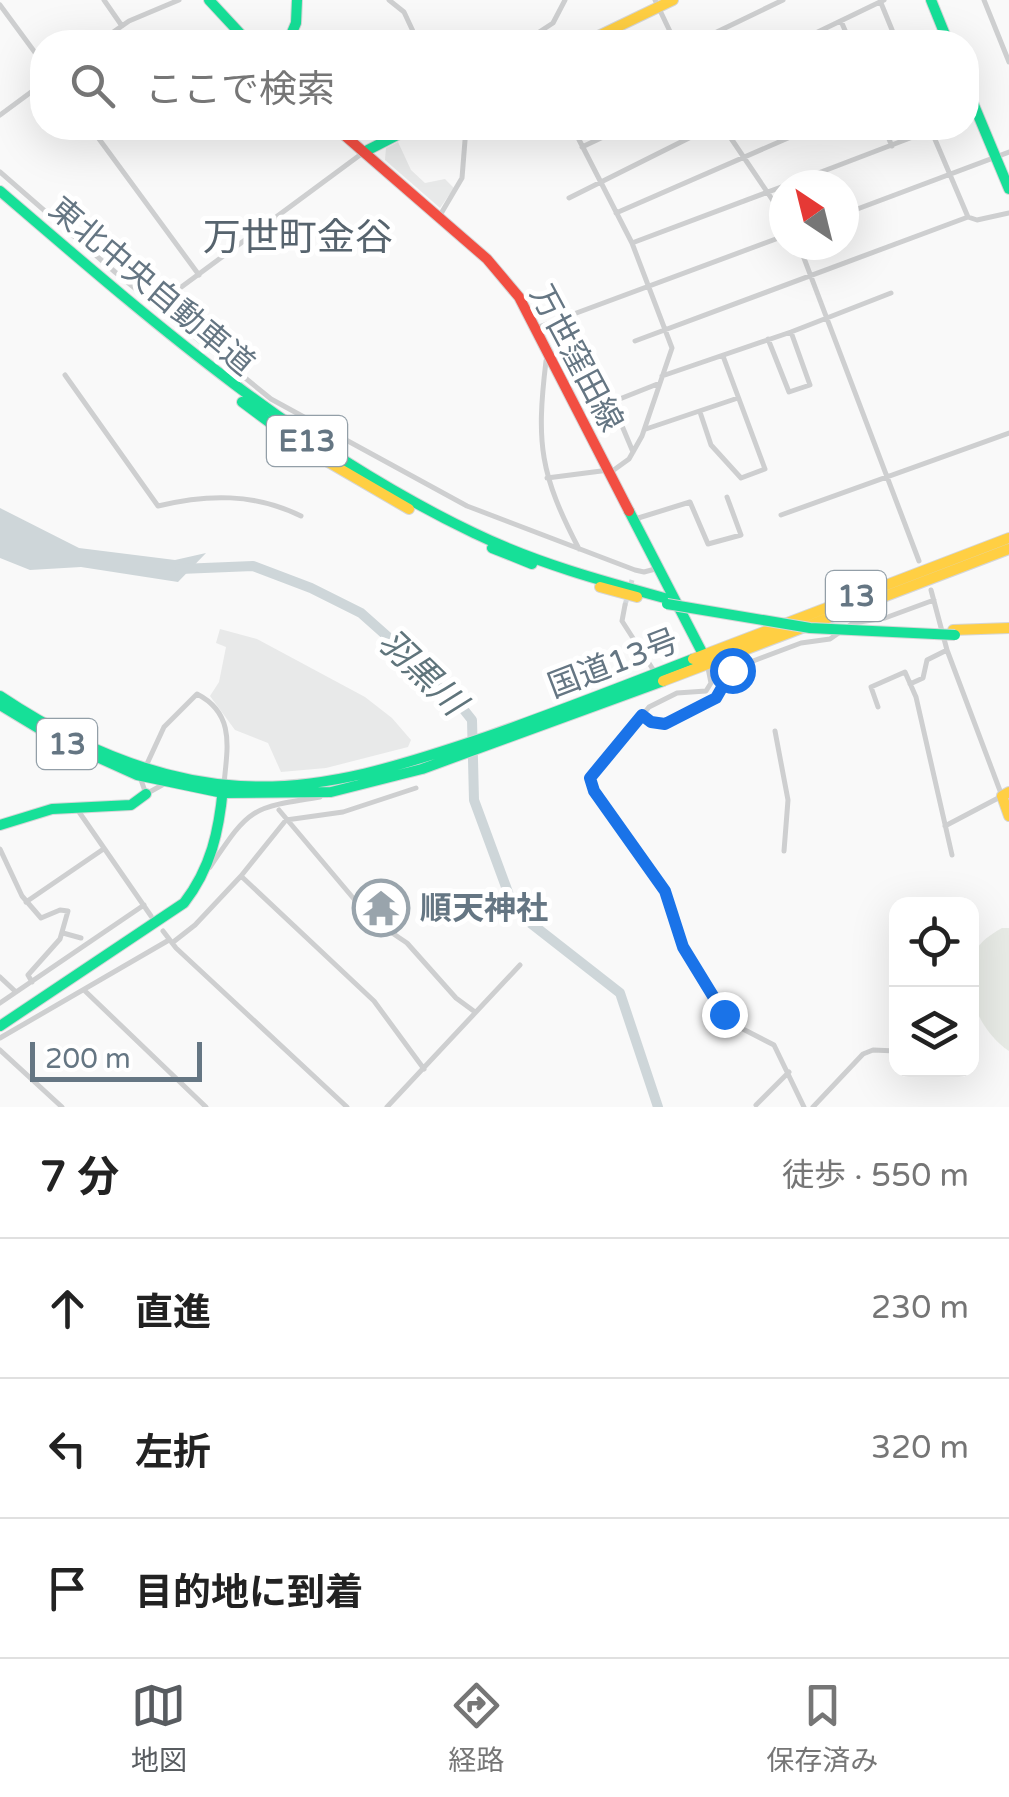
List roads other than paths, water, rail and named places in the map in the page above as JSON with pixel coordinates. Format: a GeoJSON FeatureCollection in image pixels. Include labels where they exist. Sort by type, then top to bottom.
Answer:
{"type":"FeatureCollection","features":[{"type":"Feature","properties":{"kind":"main road"},"geometry":{"type":"LineString","coordinates":[[209,0],[237,30]]}},
{"type":"Feature","properties":{"kind":"main road"},"geometry":{"type":"LineString","coordinates":[[293,30],[298,0]]}},
{"type":"Feature","properties":{"kind":"main road"},"geometry":{"type":"LineString","coordinates":[[608,30],[656,4],[673,0]]}},
{"type":"Feature","properties":{"kind":"main road"},"geometry":{"type":"LineString","coordinates":[[930,0],[943,30]]}},
{"type":"Feature","properties":{"kind":"main road"},"geometry":{"type":"LineString","coordinates":[[979,117],[1009,188]]}},
{"type":"Feature","properties":{"kind":"main road","name":"万世窪田線"},"geometry":{"type":"LineString","coordinates":[[350,140],[506,281],[536,328],[705,659]]}},
{"type":"Feature","properties":{"kind":"main road"},"geometry":{"type":"LineString","coordinates":[[364,152],[379,140]]}},
{"type":"Feature","properties":{"kind":"main road","name":"東北中央自動車道"},"geometry":{"type":"LineString","coordinates":[[0,194],[210,378],[272,424],[410,510],[504,553],[608,590],[755,622],[820,630],[1009,630]]}},
{"type":"Feature","properties":{"kind":"main road","name":"国道13号"},"geometry":{"type":"LineString","coordinates":[[223,788],[342,790],[522,729],[1009,538]]}},
{"type":"Feature","properties":{"kind":"main road","name":"国道13号"},"geometry":{"type":"LineString","coordinates":[[522,729],[656,674],[1009,549]]}},
{"type":"Feature","properties":{"kind":"main road","name":"13"},"geometry":{"type":"LineString","coordinates":[[0,696],[141,772],[223,788]]}},
{"type":"Feature","properties":{"kind":"main road","name":"13"},"geometry":{"type":"LineString","coordinates":[[0,705],[53,737],[168,783],[223,788]]}},
{"type":"Feature","properties":{"kind":"main road","name":"国道13号"},"geometry":{"type":"LineString","coordinates":[[223,788],[327,782],[420,765]]}},
{"type":"Feature","properties":{"kind":"main road"},"geometry":{"type":"LineString","coordinates":[[0,1026],[173,912],[207,871],[216,842],[223,788]]}},
{"type":"Feature","properties":{"kind":"main road"},"geometry":{"type":"LineString","coordinates":[[0,825],[75,806],[124,806],[146,794]]}},
{"type":"Feature","properties":{"kind":"main road"},"geometry":{"type":"LineString","coordinates":[[1005,794],[1009,816]]}},
{"type":"Feature","properties":{"kind":"street"},"geometry":{"type":"LineString","coordinates":[[104,0],[122,26]]}},
{"type":"Feature","properties":{"kind":"street"},"geometry":{"type":"LineString","coordinates":[[116,30],[179,0]]}},
{"type":"Feature","properties":{"kind":"street"},"geometry":{"type":"LineString","coordinates":[[389,0],[404,12],[412,30]]}},
{"type":"Feature","properties":{"kind":"street"},"geometry":{"type":"LineString","coordinates":[[543,30],[553,24],[565,0]]}},
{"type":"Feature","properties":{"kind":"street"},"geometry":{"type":"LineString","coordinates":[[721,30],[783,0]]}},
{"type":"Feature","properties":{"kind":"street"},"geometry":{"type":"LineString","coordinates":[[984,0],[1009,59]]}},
{"type":"Feature","properties":{"kind":"street"},"geometry":{"type":"LineString","coordinates":[[822,30],[881,1],[892,30]]}},
{"type":"Feature","properties":{"kind":"street"},"geometry":{"type":"LineString","coordinates":[[0,4],[30,45]]}},
{"type":"Feature","properties":{"kind":"street"},"geometry":{"type":"LineString","coordinates":[[656,4],[669,30]]}},
{"type":"Feature","properties":{"kind":"street"},"geometry":{"type":"LineString","coordinates":[[841,21],[845,30]]}},
{"type":"Feature","properties":{"kind":"street"},"geometry":{"type":"LineString","coordinates":[[0,115],[30,93]]}},
{"type":"Feature","properties":{"kind":"street"},"geometry":{"type":"LineString","coordinates":[[99,140],[199,275]]}},
{"type":"Feature","properties":{"kind":"street"},"geometry":{"type":"LineString","coordinates":[[439,217],[462,178],[466,140]]}},
{"type":"Feature","properties":{"kind":"street"},"geometry":{"type":"LineString","coordinates":[[547,478],[610,471],[629,459],[644,429],[672,348],[632,243],[579,140]]}},
{"type":"Feature","properties":{"kind":"street"},"geometry":{"type":"LineString","coordinates":[[582,147],[597,140]]}},
{"type":"Feature","properties":{"kind":"street"},"geometry":{"type":"LineString","coordinates":[[569,198],[686,140]]}},
{"type":"Feature","properties":{"kind":"street"},"geometry":{"type":"LineString","coordinates":[[731,140],[769,195]]}},
{"type":"Feature","properties":{"kind":"street"},"geometry":{"type":"LineString","coordinates":[[616,213],[782,140]]}},
{"type":"Feature","properties":{"kind":"street"},"geometry":{"type":"LineString","coordinates":[[889,140],[892,146]]}},
{"type":"Feature","properties":{"kind":"street"},"geometry":{"type":"LineString","coordinates":[[828,170],[906,140]]}},
{"type":"Feature","properties":{"kind":"street"},"geometry":{"type":"LineString","coordinates":[[936,140],[968,218]]}},
{"type":"Feature","properties":{"kind":"street"},"geometry":{"type":"LineString","coordinates":[[156,306],[364,152]]}},
{"type":"Feature","properties":{"kind":"street"},"geometry":{"type":"LineString","coordinates":[[859,208],[1009,152]]}},
{"type":"Feature","properties":{"kind":"street"},"geometry":{"type":"LineString","coordinates":[[0,172],[156,306],[296,414],[467,506],[635,570],[660,568]]}},
{"type":"Feature","properties":{"kind":"street"},"geometry":{"type":"LineString","coordinates":[[632,243],[767,192]]}},
{"type":"Feature","properties":{"kind":"street"},"geometry":{"type":"LineString","coordinates":[[635,340],[968,218],[976,220],[1009,212]]}},
{"type":"Feature","properties":{"kind":"street"},"geometry":{"type":"LineString","coordinates":[[536,328],[769,241]]}},
{"type":"Feature","properties":{"kind":"street"},"geometry":{"type":"LineString","coordinates":[[804,260],[919,561]]}},
{"type":"Feature","properties":{"kind":"street"},"geometry":{"type":"LineString","coordinates":[[632,452],[612,402],[661,379],[891,294]]}},
{"type":"Feature","properties":{"kind":"street"},"geometry":{"type":"LineString","coordinates":[[768,339],[789,392],[810,385],[791,332]]}},
{"type":"Feature","properties":{"kind":"street"},"geometry":{"type":"LineString","coordinates":[[550,355],[539,422],[547,478],[580,552]]}},
{"type":"Feature","properties":{"kind":"street"},"geometry":{"type":"LineString","coordinates":[[700,412],[711,445],[741,478],[765,469],[723,356]]}},
{"type":"Feature","properties":{"kind":"street"},"geometry":{"type":"LineString","coordinates":[[65,375],[158,506],[216,495],[255,500],[301,516]]}},
{"type":"Feature","properties":{"kind":"street"},"geometry":{"type":"LineString","coordinates":[[644,429],[738,398]]}},
{"type":"Feature","properties":{"kind":"street"},"geometry":{"type":"LineString","coordinates":[[781,516],[1009,433]]}},
{"type":"Feature","properties":{"kind":"street"},"geometry":{"type":"LineString","coordinates":[[634,519],[690,502],[708,544],[741,535],[727,497]]}},
{"type":"Feature","properties":{"kind":"street"},"geometry":{"type":"LineString","coordinates":[[632,580],[635,570]]}},
{"type":"Feature","properties":{"kind":"street"},"geometry":{"type":"LineString","coordinates":[[931,590],[947,650],[1005,794],[945,826]]}},
{"type":"Feature","properties":{"kind":"street"},"geometry":{"type":"LineString","coordinates":[[642,715],[651,722],[665,724],[716,698],[732,670],[801,643],[830,639],[853,623],[885,618],[934,600]]}},
{"type":"Feature","properties":{"kind":"street"},"geometry":{"type":"LineString","coordinates":[[626,606],[622,621],[656,674]]}},
{"type":"Feature","properties":{"kind":"street"},"geometry":{"type":"LineString","coordinates":[[910,684],[923,678],[928,660],[947,650]]}},
{"type":"Feature","properties":{"kind":"street"},"geometry":{"type":"LineString","coordinates":[[705,659],[711,682],[706,691],[666,696],[642,715],[594,771],[591,785],[665,891],[683,947],[724,1014],[739,1027],[774,1044],[804,1107]]}},
{"type":"Feature","properties":{"kind":"street"},"geometry":{"type":"LineString","coordinates":[[878,707],[871,687],[905,672],[916,698],[952,855]]}},
{"type":"Feature","properties":{"kind":"street"},"geometry":{"type":"LineString","coordinates":[[168,783],[146,794],[141,772],[164,726],[197,694],[216,709],[228,731],[223,788]]}},
{"type":"Feature","properties":{"kind":"street"},"geometry":{"type":"LineString","coordinates":[[775,731],[788,800],[784,851]]}},
{"type":"Feature","properties":{"kind":"street"},"geometry":{"type":"LineString","coordinates":[[0,1038],[171,941],[194,924],[286,820],[343,812],[416,788]]}},
{"type":"Feature","properties":{"kind":"street"},"geometry":{"type":"LineString","coordinates":[[207,871],[232,832],[256,811],[272,804],[342,790]]}},
{"type":"Feature","properties":{"kind":"street"},"geometry":{"type":"LineString","coordinates":[[75,806],[152,916]]}},
{"type":"Feature","properties":{"kind":"street"},"geometry":{"type":"LineString","coordinates":[[279,810],[370,918],[407,943],[456,998],[476,1012]]}},
{"type":"Feature","properties":{"kind":"street"},"geometry":{"type":"LineString","coordinates":[[0,849],[26,902],[41,918],[68,911],[63,932],[28,975],[32,982]]}},
{"type":"Feature","properties":{"kind":"street"},"geometry":{"type":"LineString","coordinates":[[26,902],[103,849]]}},
{"type":"Feature","properties":{"kind":"street"},"geometry":{"type":"LineString","coordinates":[[240,876],[378,1006],[424,1068]]}},
{"type":"Feature","properties":{"kind":"street"},"geometry":{"type":"LineString","coordinates":[[0,1003],[144,905]]}},
{"type":"Feature","properties":{"kind":"street"},"geometry":{"type":"LineString","coordinates":[[162,930],[347,1107]]}},
{"type":"Feature","properties":{"kind":"street"},"geometry":{"type":"LineString","coordinates":[[63,932],[82,938]]}},
{"type":"Feature","properties":{"kind":"street"},"geometry":{"type":"LineString","coordinates":[[46,955],[54,967]]}},
{"type":"Feature","properties":{"kind":"street"},"geometry":{"type":"LineString","coordinates":[[387,1107],[520,965]]}},
{"type":"Feature","properties":{"kind":"street"},"geometry":{"type":"LineString","coordinates":[[0,977],[16,992]]}},
{"type":"Feature","properties":{"kind":"street"},"geometry":{"type":"LineString","coordinates":[[84,990],[206,1107]]}},
{"type":"Feature","properties":{"kind":"street"},"geometry":{"type":"LineString","coordinates":[[0,1050],[62,1107]]}},
{"type":"Feature","properties":{"kind":"street"},"geometry":{"type":"LineString","coordinates":[[813,1107],[863,1054],[889,1051]]}},
{"type":"Feature","properties":{"kind":"street"},"geometry":{"type":"LineString","coordinates":[[756,1106],[789,1072]]}},
{"type":"Feature","properties":{"kind":"waterway","name":"羽黒川"},"geometry":{"type":"LineString","coordinates":[[180,569],[253,566],[311,588],[361,613],[424,669],[436,686],[449,691],[472,720],[474,800],[509,895],[519,914],[620,993],[658,1107]]}},
{"type":"Feature","properties":{"kind":"tunnel"},"geometry":{"type":"LineString","coordinates":[[625,605],[632,580]]}},
{"type":"Feature","properties":{"kind":"place","name":"順天神社"},"geometry":{"type":"Point","coordinates":[381,908]}},
{"type":"Feature","properties":{"kind":"district","name":"万世町金谷"},"geometry":{"type":"Point","coordinates":[298,237]}}]}
